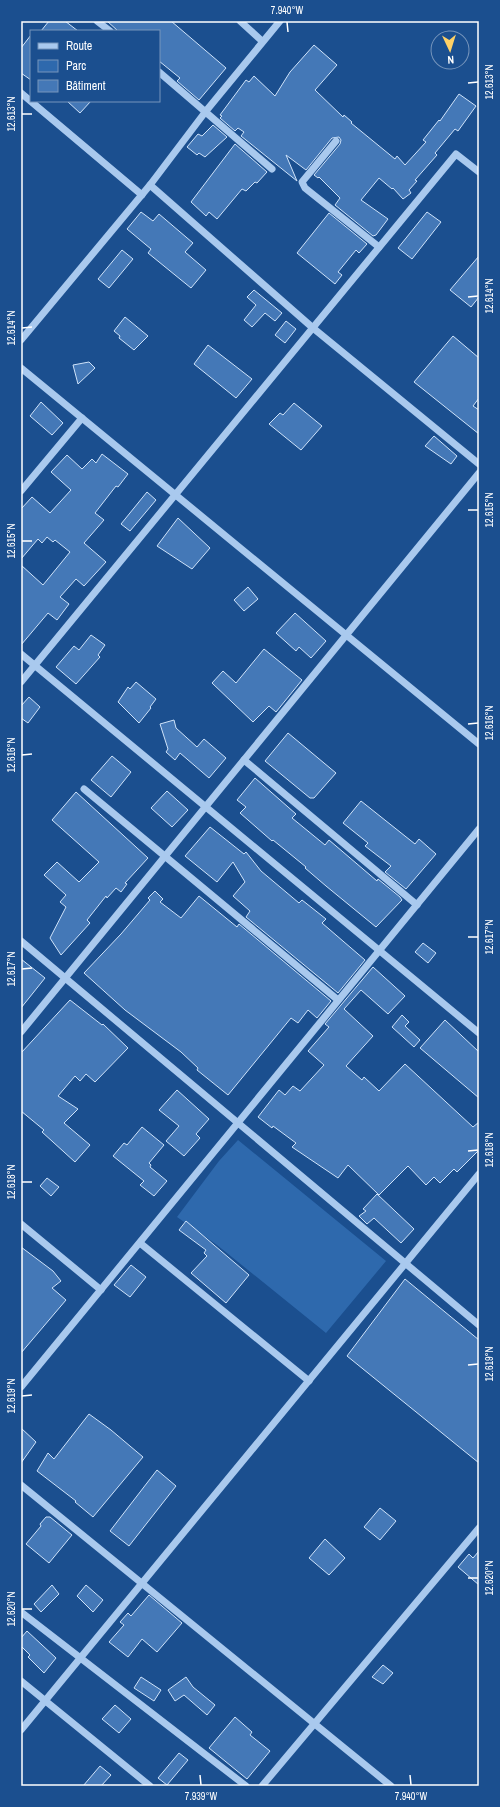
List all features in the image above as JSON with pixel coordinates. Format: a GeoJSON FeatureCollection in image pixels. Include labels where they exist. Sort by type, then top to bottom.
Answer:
{"type":"FeatureCollection","features":[{"type":"Feature","properties":{"kind":"street"},"geometry":{"type":"LineString","coordinates":[[98,21],[109,30]]}},
{"type":"Feature","properties":{"kind":"street"},"geometry":{"type":"LineString","coordinates":[[240,21],[262,41]]}},
{"type":"Feature","properties":{"kind":"street"},"geometry":{"type":"LineString","coordinates":[[21,340],[142,195],[206,111],[262,41],[280,21]]}},
{"type":"Feature","properties":{"kind":"street"},"geometry":{"type":"LineString","coordinates":[[160,73],[272,169]]}},
{"type":"Feature","properties":{"kind":"street"},"geometry":{"type":"LineString","coordinates":[[21,93],[30,101]]}},
{"type":"Feature","properties":{"kind":"street"},"geometry":{"type":"LineString","coordinates":[[32,102],[142,195]]}},
{"type":"Feature","properties":{"kind":"street"},"geometry":{"type":"LineString","coordinates":[[336,141],[302,182],[305,188],[379,247]]}},
{"type":"Feature","properties":{"kind":"street"},"geometry":{"type":"LineString","coordinates":[[21,682],[456,154],[479,172]]}},
{"type":"Feature","properties":{"kind":"street"},"geometry":{"type":"LineString","coordinates":[[150,185],[313,328],[479,464]]}},
{"type":"Feature","properties":{"kind":"street"},"geometry":{"type":"LineString","coordinates":[[21,368],[479,744]]}},
{"type":"Feature","properties":{"kind":"street"},"geometry":{"type":"LineString","coordinates":[[21,490],[82,418]]}},
{"type":"Feature","properties":{"kind":"street"},"geometry":{"type":"LineString","coordinates":[[21,1032],[479,473]]}},
{"type":"Feature","properties":{"kind":"street"},"geometry":{"type":"LineString","coordinates":[[21,654],[479,1033]]}},
{"type":"Feature","properties":{"kind":"street"},"geometry":{"type":"LineString","coordinates":[[244,760],[417,904]]}},
{"type":"Feature","properties":{"kind":"street"},"geometry":{"type":"LineString","coordinates":[[84,789],[338,1000]]}},
{"type":"Feature","properties":{"kind":"street"},"geometry":{"type":"LineString","coordinates":[[21,1387],[479,829]]}},
{"type":"Feature","properties":{"kind":"street"},"geometry":{"type":"LineString","coordinates":[[21,941],[479,1325]]}},
{"type":"Feature","properties":{"kind":"street"},"geometry":{"type":"LineString","coordinates":[[21,1730],[479,1174]]}},
{"type":"Feature","properties":{"kind":"street"},"geometry":{"type":"LineString","coordinates":[[21,1224],[101,1290]]}},
{"type":"Feature","properties":{"kind":"street"},"geometry":{"type":"LineString","coordinates":[[140,1243],[309,1380]]}},
{"type":"Feature","properties":{"kind":"street"},"geometry":{"type":"LineString","coordinates":[[21,1485],[391,1786]]}},
{"type":"Feature","properties":{"kind":"street"},"geometry":{"type":"LineString","coordinates":[[262,1786],[479,1528]]}},
{"type":"Feature","properties":{"kind":"street"},"geometry":{"type":"LineString","coordinates":[[21,1612],[246,1786]]}},
{"type":"Feature","properties":{"kind":"street"},"geometry":{"type":"LineString","coordinates":[[21,1681],[150,1786]]}},
{"type":"Feature","properties":{"kind":"green space"},"geometry":{"type":"Polygon","coordinates":[[[238,1140],[386,1261],[326,1333],[217,1245],[177,1217],[219,1161],[238,1140]]]}},
{"type":"Feature","properties":{"kind":"building"},"geometry":{"type":"Polygon","coordinates":[[[49,21],[65,21],[77,30],[42,30],[49,21]]]}},
{"type":"Feature","properties":{"kind":"building"},"geometry":{"type":"Polygon","coordinates":[[[107,21],[171,21],[226,68],[199,100],[177,81],[180,78],[160,62],[160,30],[117,30],[107,21]]]}},
{"type":"Feature","properties":{"kind":"building"},"geometry":{"type":"Polygon","coordinates":[[[30,36],[30,79],[21,73],[21,48],[30,36]]]}},
{"type":"Feature","properties":{"kind":"building"},"geometry":{"type":"Polygon","coordinates":[[[314,45],[337,65],[315,90],[343,117],[344,115],[352,122],[351,123],[395,159],[397,156],[405,165],[426,142],[423,140],[439,120],[440,121],[459,94],[476,106],[458,131],[455,129],[435,153],[437,155],[415,180],[417,181],[409,190],[411,193],[403,199],[393,188],[392,189],[379,178],[361,200],[388,219],[376,235],[373,236],[335,205],[340,198],[319,177],[318,178],[314,175],[340,144],[341,140],[339,137],[332,138],[306,170],[286,155],[297,181],[241,136],[244,132],[238,128],[235,131],[220,118],[222,116],[220,115],[246,80],[249,82],[254,76],[275,96],[290,72],[314,45]]]}},
{"type":"Feature","properties":{"kind":"building"},"geometry":{"type":"Polygon","coordinates":[[[68,102],[90,102],[80,113],[68,102]]]}},
{"type":"Feature","properties":{"kind":"building"},"geometry":{"type":"Polygon","coordinates":[[[213,125],[227,137],[205,157],[199,153],[197,155],[187,147],[198,134],[202,136],[213,125]]]}},
{"type":"Feature","properties":{"kind":"building"},"geometry":{"type":"Polygon","coordinates":[[[235,144],[267,172],[257,183],[255,182],[246,191],[242,189],[217,219],[209,212],[206,216],[191,202],[235,144]]]}},
{"type":"Feature","properties":{"kind":"building"},"geometry":{"type":"Polygon","coordinates":[[[141,212],[153,221],[159,214],[193,243],[185,252],[206,270],[191,288],[148,253],[151,249],[127,229],[141,212]]]}},
{"type":"Feature","properties":{"kind":"building"},"geometry":{"type":"Polygon","coordinates":[[[427,212],[441,222],[412,259],[398,248],[427,212]]]}},
{"type":"Feature","properties":{"kind":"building"},"geometry":{"type":"Polygon","coordinates":[[[329,213],[367,244],[359,253],[356,250],[338,272],[342,275],[335,284],[297,253],[329,213]]]}},
{"type":"Feature","properties":{"kind":"building"},"geometry":{"type":"Polygon","coordinates":[[[122,250],[133,259],[109,288],[98,279],[122,250]]]}},
{"type":"Feature","properties":{"kind":"building"},"geometry":{"type":"Polygon","coordinates":[[[479,256],[479,297],[471,307],[450,290],[479,256]]]}},
{"type":"Feature","properties":{"kind":"building"},"geometry":{"type":"Polygon","coordinates":[[[254,290],[282,313],[275,321],[265,313],[252,327],[244,320],[256,305],[247,297],[254,290]]]}},
{"type":"Feature","properties":{"kind":"building"},"geometry":{"type":"Polygon","coordinates":[[[125,317],[148,336],[134,350],[119,338],[120,336],[114,331],[125,317]]]}},
{"type":"Feature","properties":{"kind":"building"},"geometry":{"type":"Polygon","coordinates":[[[286,321],[296,329],[285,343],[275,335],[286,321]]]}},
{"type":"Feature","properties":{"kind":"building"},"geometry":{"type":"Polygon","coordinates":[[[453,336],[479,358],[479,398],[473,406],[479,410],[479,434],[414,382],[453,336]]]}},
{"type":"Feature","properties":{"kind":"building"},"geometry":{"type":"Polygon","coordinates":[[[208,345],[252,379],[236,398],[194,364],[208,345]]]}},
{"type":"Feature","properties":{"kind":"building"},"geometry":{"type":"Polygon","coordinates":[[[89,362],[95,368],[78,384],[73,365],[89,362]]]}},
{"type":"Feature","properties":{"kind":"building"},"geometry":{"type":"Polygon","coordinates":[[[41,402],[63,423],[52,435],[30,416],[41,402]]]}},
{"type":"Feature","properties":{"kind":"building"},"geometry":{"type":"Polygon","coordinates":[[[294,403],[322,426],[301,450],[269,424],[280,413],[283,415],[294,403]]]}},
{"type":"Feature","properties":{"kind":"building"},"geometry":{"type":"Polygon","coordinates":[[[434,436],[457,456],[451,464],[425,446],[434,436]]]}},
{"type":"Feature","properties":{"kind":"building"},"geometry":{"type":"Polygon","coordinates":[[[102,454],[128,474],[118,487],[116,486],[95,513],[104,520],[84,543],[106,562],[84,586],[76,579],[60,597],[69,604],[57,620],[48,613],[21,645],[21,565],[43,585],[70,552],[55,540],[53,542],[47,537],[42,543],[38,539],[21,559],[21,509],[32,497],[50,513],[71,490],[51,472],[67,455],[82,469],[92,459],[96,463],[102,454]]]}},
{"type":"Feature","properties":{"kind":"building"},"geometry":{"type":"Polygon","coordinates":[[[147,492],[156,500],[130,531],[121,524],[147,492]]]}},
{"type":"Feature","properties":{"kind":"building"},"geometry":{"type":"Polygon","coordinates":[[[178,518],[210,548],[192,569],[157,546],[178,518]]]}},
{"type":"Feature","properties":{"kind":"building"},"geometry":{"type":"Polygon","coordinates":[[[248,587],[258,599],[244,611],[234,600],[248,587]]]}},
{"type":"Feature","properties":{"kind":"building"},"geometry":{"type":"Polygon","coordinates":[[[295,613],[326,641],[311,658],[299,647],[296,651],[276,633],[295,613]]]}},
{"type":"Feature","properties":{"kind":"building"},"geometry":{"type":"Polygon","coordinates":[[[91,635],[105,645],[98,655],[100,657],[76,684],[56,667],[74,646],[79,650],[91,635]]]}},
{"type":"Feature","properties":{"kind":"building"},"geometry":{"type":"Polygon","coordinates":[[[264,649],[302,680],[276,712],[269,706],[253,722],[212,683],[223,671],[236,683],[264,649]]]}},
{"type":"Feature","properties":{"kind":"building"},"geometry":{"type":"Polygon","coordinates":[[[136,682],[156,699],[139,723],[118,702],[128,687],[130,689],[136,682]]]}},
{"type":"Feature","properties":{"kind":"building"},"geometry":{"type":"Polygon","coordinates":[[[29,697],[40,707],[28,723],[21,718],[21,706],[29,697]]]}},
{"type":"Feature","properties":{"kind":"building"},"geometry":{"type":"Polygon","coordinates":[[[174,720],[176,728],[197,747],[204,739],[226,758],[209,778],[180,753],[175,760],[166,752],[168,749],[160,724],[174,720]]]}},
{"type":"Feature","properties":{"kind":"building"},"geometry":{"type":"Polygon","coordinates":[[[288,733],[336,773],[314,798],[310,798],[265,761],[288,733]]]}},
{"type":"Feature","properties":{"kind":"building"},"geometry":{"type":"Polygon","coordinates":[[[112,756],[131,772],[111,797],[91,780],[112,756]]]}},
{"type":"Feature","properties":{"kind":"building"},"geometry":{"type":"Polygon","coordinates":[[[255,778],[296,814],[292,818],[325,845],[329,840],[377,881],[378,879],[400,897],[402,900],[376,927],[240,813],[246,807],[237,800],[255,778]]]}},
{"type":"Feature","properties":{"kind":"building"},"geometry":{"type":"Polygon","coordinates":[[[167,791],[188,810],[172,827],[151,808],[167,791]]]}},
{"type":"Feature","properties":{"kind":"building"},"geometry":{"type":"Polygon","coordinates":[[[76,792],[148,858],[125,883],[127,884],[121,892],[116,888],[107,898],[106,896],[87,920],[90,923],[61,955],[50,938],[66,907],[60,902],[66,895],[44,875],[57,862],[79,882],[99,862],[52,820],[76,792]]]}},
{"type":"Feature","properties":{"kind":"building"},"geometry":{"type":"Polygon","coordinates":[[[361,801],[415,844],[419,839],[436,854],[406,889],[385,872],[391,866],[365,846],[368,843],[343,823],[361,801]]]}},
{"type":"Feature","properties":{"kind":"building"},"geometry":{"type":"Polygon","coordinates":[[[210,827],[244,854],[246,852],[261,871],[299,903],[302,900],[326,919],[322,923],[365,960],[338,993],[246,917],[250,911],[233,896],[245,882],[233,862],[217,882],[185,856],[210,827]]]}},
{"type":"Feature","properties":{"kind":"building"},"geometry":{"type":"Polygon","coordinates":[[[155,891],[163,899],[160,902],[181,918],[199,896],[237,927],[239,924],[331,1001],[317,1018],[308,1010],[298,1023],[291,1018],[228,1095],[197,1070],[198,1068],[181,1052],[125,1010],[84,973],[121,934],[150,900],[148,898],[155,891]]]}},
{"type":"Feature","properties":{"kind":"building"},"geometry":{"type":"Polygon","coordinates":[[[423,943],[436,953],[428,963],[415,952],[423,943]]]}},
{"type":"Feature","properties":{"kind":"building"},"geometry":{"type":"Polygon","coordinates":[[[21,959],[45,978],[21,1008],[21,959]]]}},
{"type":"Feature","properties":{"kind":"building"},"geometry":{"type":"Polygon","coordinates":[[[373,967],[405,996],[388,1014],[361,990],[344,1009],[373,1036],[346,1066],[362,1080],[364,1077],[379,1091],[405,1064],[473,1127],[479,1122],[479,1150],[457,1172],[454,1169],[440,1183],[434,1177],[426,1185],[408,1166],[379,1195],[348,1165],[338,1178],[292,1147],[296,1143],[258,1117],[279,1090],[285,1095],[293,1086],[300,1091],[324,1065],[308,1051],[329,1027],[325,1024],[373,967]]]}},
{"type":"Feature","properties":{"kind":"building"},"geometry":{"type":"Polygon","coordinates":[[[70,1000],[102,1025],[103,1024],[128,1048],[95,1082],[86,1074],[80,1081],[75,1076],[58,1096],[78,1109],[64,1123],[90,1145],[75,1162],[42,1132],[44,1130],[21,1111],[21,1053],[70,1000]]]}},
{"type":"Feature","properties":{"kind":"building"},"geometry":{"type":"Polygon","coordinates":[[[402,1015],[409,1022],[405,1026],[420,1040],[414,1047],[392,1027],[402,1015]]]}},
{"type":"Feature","properties":{"kind":"building"},"geometry":{"type":"Polygon","coordinates":[[[445,1020],[479,1052],[479,1098],[420,1048],[445,1020]]]}},
{"type":"Feature","properties":{"kind":"building"},"geometry":{"type":"Polygon","coordinates":[[[177,1090],[209,1119],[196,1134],[200,1138],[184,1156],[166,1141],[179,1126],[159,1110],[177,1090]]]}},
{"type":"Feature","properties":{"kind":"building"},"geometry":{"type":"Polygon","coordinates":[[[142,1127],[164,1145],[149,1163],[151,1165],[150,1167],[167,1181],[154,1196],[140,1185],[144,1181],[113,1156],[124,1143],[127,1145],[142,1127]]]}},
{"type":"Feature","properties":{"kind":"building"},"geometry":{"type":"Polygon","coordinates":[[[47,1178],[59,1187],[51,1196],[40,1186],[47,1178]]]}},
{"type":"Feature","properties":{"kind":"building"},"geometry":{"type":"Polygon","coordinates":[[[377,1194],[414,1229],[401,1243],[374,1218],[367,1224],[359,1216],[366,1211],[363,1209],[377,1194]]]}},
{"type":"Feature","properties":{"kind":"building"},"geometry":{"type":"Polygon","coordinates":[[[186,1221],[249,1275],[226,1303],[191,1273],[207,1256],[204,1253],[206,1250],[179,1230],[186,1221]]]}},
{"type":"Feature","properties":{"kind":"building"},"geometry":{"type":"Polygon","coordinates":[[[21,1247],[53,1271],[61,1281],[52,1288],[66,1300],[21,1353],[21,1247]]]}},
{"type":"Feature","properties":{"kind":"building"},"geometry":{"type":"Polygon","coordinates":[[[131,1265],[146,1277],[130,1297],[114,1285],[131,1265]]]}},
{"type":"Feature","properties":{"kind":"building"},"geometry":{"type":"Polygon","coordinates":[[[405,1279],[479,1340],[479,1463],[347,1356],[405,1279]]]}},
{"type":"Feature","properties":{"kind":"building"},"geometry":{"type":"Polygon","coordinates":[[[89,1414],[143,1457],[93,1517],[75,1502],[76,1501],[37,1471],[48,1453],[54,1459],[89,1414]]]}},
{"type":"Feature","properties":{"kind":"building"},"geometry":{"type":"Polygon","coordinates":[[[21,1428],[36,1442],[21,1463],[21,1428]]]}},
{"type":"Feature","properties":{"kind":"building"},"geometry":{"type":"Polygon","coordinates":[[[157,1470],[176,1486],[129,1546],[110,1531],[157,1470]]]}},
{"type":"Feature","properties":{"kind":"building"},"geometry":{"type":"Polygon","coordinates":[[[380,1508],[396,1521],[380,1540],[364,1527],[380,1508]]]}},
{"type":"Feature","properties":{"kind":"building"},"geometry":{"type":"Polygon","coordinates":[[[46,1517],[50,1517],[72,1535],[49,1563],[26,1544],[41,1526],[40,1524],[46,1517]]]}},
{"type":"Feature","properties":{"kind":"building"},"geometry":{"type":"Polygon","coordinates":[[[325,1539],[345,1558],[329,1575],[309,1558],[325,1539]]]}},
{"type":"Feature","properties":{"kind":"building"},"geometry":{"type":"Polygon","coordinates":[[[479,1551],[479,1585],[458,1567],[469,1554],[473,1558],[479,1551]]]}},
{"type":"Feature","properties":{"kind":"building"},"geometry":{"type":"Polygon","coordinates":[[[52,1585],[59,1594],[41,1612],[34,1604],[52,1585]]]}},
{"type":"Feature","properties":{"kind":"building"},"geometry":{"type":"Polygon","coordinates":[[[86,1585],[103,1600],[93,1612],[77,1596],[86,1585]]]}},
{"type":"Feature","properties":{"kind":"building"},"geometry":{"type":"Polygon","coordinates":[[[149,1595],[182,1623],[157,1652],[142,1639],[128,1657],[109,1642],[124,1625],[120,1622],[128,1613],[131,1616],[149,1595]]]}},
{"type":"Feature","properties":{"kind":"building"},"geometry":{"type":"Polygon","coordinates":[[[27,1631],[56,1658],[44,1673],[28,1657],[30,1655],[21,1646],[21,1638],[27,1631]]]}},
{"type":"Feature","properties":{"kind":"building"},"geometry":{"type":"Polygon","coordinates":[[[383,1665],[393,1673],[383,1684],[372,1677],[383,1665]]]}},
{"type":"Feature","properties":{"kind":"building"},"geometry":{"type":"Polygon","coordinates":[[[141,1677],[161,1690],[154,1701],[134,1688],[141,1677]]]}},
{"type":"Feature","properties":{"kind":"building"},"geometry":{"type":"Polygon","coordinates":[[[186,1677],[193,1687],[215,1705],[207,1715],[184,1695],[175,1701],[168,1690],[186,1677]]]}},
{"type":"Feature","properties":{"kind":"building"},"geometry":{"type":"Polygon","coordinates":[[[115,1705],[131,1719],[119,1733],[102,1719],[115,1705]]]}},
{"type":"Feature","properties":{"kind":"building"},"geometry":{"type":"Polygon","coordinates":[[[235,1717],[252,1732],[250,1735],[270,1751],[247,1779],[209,1748],[235,1717]]]}},
{"type":"Feature","properties":{"kind":"building"},"geometry":{"type":"Polygon","coordinates":[[[179,1753],[188,1760],[167,1785],[158,1778],[179,1753]]]}},
{"type":"Feature","properties":{"kind":"building"},"geometry":{"type":"Polygon","coordinates":[[[100,1766],[111,1775],[101,1786],[83,1786],[100,1766]]]}}]}
